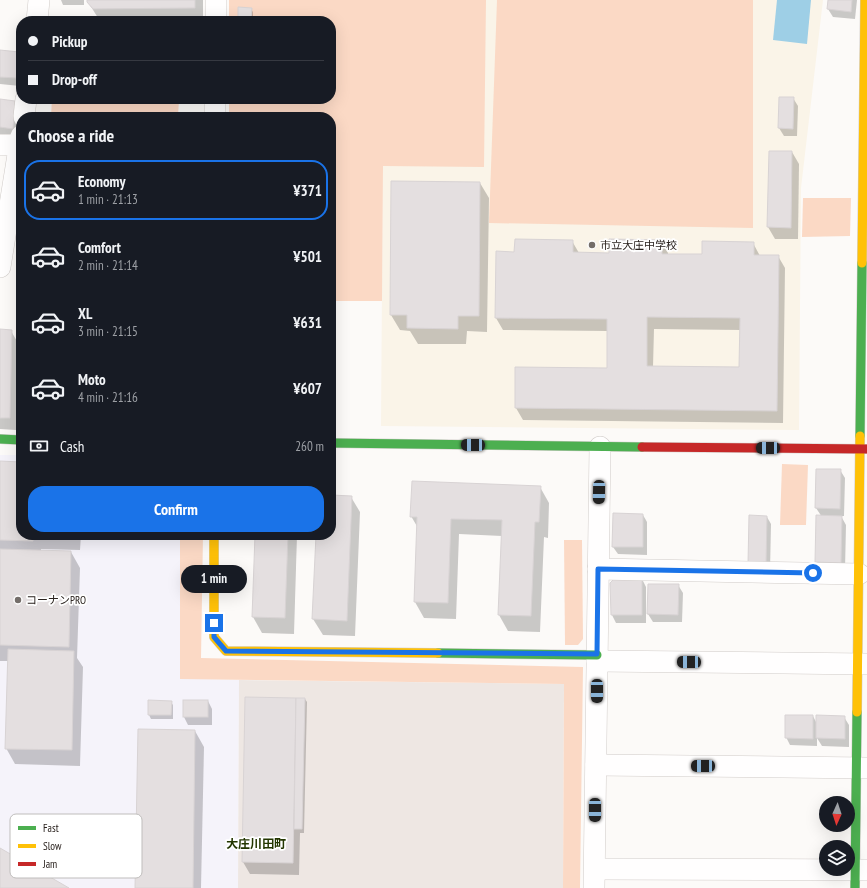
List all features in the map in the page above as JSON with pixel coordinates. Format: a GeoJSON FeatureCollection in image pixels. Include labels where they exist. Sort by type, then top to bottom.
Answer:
{"type":"FeatureCollection","features":[{"type":"Feature","properties":{"kind":"street"},"geometry":{"type":"LineString","coordinates":[[37,16],[39,0]]}},
{"type":"Feature","properties":{"kind":"street"},"geometry":{"type":"LineString","coordinates":[[216,0],[216,16]]}},
{"type":"Feature","properties":{"kind":"street"},"geometry":{"type":"LineString","coordinates":[[600,447],[595,878],[859,876],[862,768],[865,0]]}},
{"type":"Feature","properties":{"kind":"street"},"geometry":{"type":"LineString","coordinates":[[0,267],[8,244],[15,143]]}},
{"type":"Feature","properties":{"kind":"street"},"geometry":{"type":"LineString","coordinates":[[0,439],[16,440]]}},
{"type":"Feature","properties":{"kind":"street"},"geometry":{"type":"LineString","coordinates":[[336,443],[864,449]]}},
{"type":"Feature","properties":{"kind":"street"},"geometry":{"type":"LineString","coordinates":[[214,540],[214,637],[226,651],[862,664]]}},
{"type":"Feature","properties":{"kind":"street"},"geometry":{"type":"LineString","coordinates":[[598,569],[862,565]]}},
{"type":"Feature","properties":{"kind":"street"},"geometry":{"type":"LineString","coordinates":[[596,765],[862,768]]}},
{"type":"Feature","properties":{"kind":"shaded area"},"geometry":{"type":"Polygon","coordinates":[[[229,0],[486,0],[484,167],[383,166],[382,301],[336,301],[336,112],[229,112],[229,104],[336,104],[336,16],[229,16],[229,0]]]}},
{"type":"Feature","properties":{"kind":"shaded area","name":"市立大庄中学校"},"geometry":{"type":"Polygon","coordinates":[[[384,0],[823,0],[801,188],[799,430],[381,426],[384,0]]]}},
{"type":"Feature","properties":{"kind":"shaded area"},"geometry":{"type":"Polygon","coordinates":[[[497,0],[753,0],[753,228],[489,223],[497,0]]]}},
{"type":"Feature","properties":{"kind":"shaded area"},"geometry":{"type":"Polygon","coordinates":[[[52,104],[179,104],[178,112],[51,112],[52,104]]]}},
{"type":"Feature","properties":{"kind":"shaded area"},"geometry":{"type":"Polygon","coordinates":[[[803,198],[851,198],[850,236],[802,237],[803,198]]]}},
{"type":"Feature","properties":{"kind":"shaded area"},"geometry":{"type":"Polygon","coordinates":[[[0,455],[16,455],[16,540],[180,540],[180,678],[239,680],[238,888],[0,888],[0,455]]]}},
{"type":"Feature","properties":{"kind":"shaded area"},"geometry":{"type":"Polygon","coordinates":[[[782,464],[808,465],[806,525],[780,525],[782,464]]]}},
{"type":"Feature","properties":{"kind":"shaded area"},"geometry":{"type":"Polygon","coordinates":[[[180,540],[203,540],[201,658],[583,667],[580,888],[563,888],[564,684],[180,679],[180,540]]]}},
{"type":"Feature","properties":{"kind":"shaded area"},"geometry":{"type":"Polygon","coordinates":[[[564,540],[582,540],[583,639],[578,645],[565,645],[564,540]]]}},
{"type":"Feature","properties":{"kind":"shaded area"},"geometry":{"type":"Polygon","coordinates":[[[239,680],[564,684],[563,888],[238,888],[239,680]]]}},
{"type":"Feature","properties":{"kind":"water"},"geometry":{"type":"Polygon","coordinates":[[[777,0],[811,0],[807,44],[773,40],[777,0]]]}},
{"type":"Feature","properties":{"kind":"building"},"geometry":{"type":"Polygon","coordinates":[[[87,0],[195,0],[195,8],[93,9],[87,0]]]}},
{"type":"Feature","properties":{"kind":"building"},"geometry":{"type":"Polygon","coordinates":[[[828,0],[852,0],[851,12],[827,9],[828,0]]]}},
{"type":"Feature","properties":{"kind":"building"},"geometry":{"type":"Polygon","coordinates":[[[238,7],[252,8],[251,16],[238,16],[238,7]]]}},
{"type":"Feature","properties":{"kind":"building"},"geometry":{"type":"Polygon","coordinates":[[[0,50],[16,52],[16,78],[0,77],[0,50]]]}},
{"type":"Feature","properties":{"kind":"building"},"geometry":{"type":"Polygon","coordinates":[[[779,97],[794,97],[793,129],[778,128],[779,97]]]}},
{"type":"Feature","properties":{"kind":"building"},"geometry":{"type":"Polygon","coordinates":[[[0,99],[15,101],[13,129],[0,127],[0,99]]]}},
{"type":"Feature","properties":{"kind":"building"},"geometry":{"type":"Polygon","coordinates":[[[769,151],[792,151],[791,228],[767,227],[769,151]]]}},
{"type":"Feature","properties":{"kind":"building"},"geometry":{"type":"Polygon","coordinates":[[[391,181],[480,182],[479,316],[458,316],[458,329],[407,328],[407,315],[390,315],[391,181]]]}},
{"type":"Feature","properties":{"kind":"building"},"geometry":{"type":"Polygon","coordinates":[[[515,239],[573,240],[573,252],[609,253],[609,239],[662,240],[662,254],[702,254],[702,241],[754,242],[754,255],[779,255],[777,411],[515,408],[515,367],[607,368],[607,319],[495,318],[496,251],[514,252],[515,239]],[[647,317],[647,366],[739,367],[740,318],[647,317]]]}},
{"type":"Feature","properties":{"kind":"building"},"geometry":{"type":"Polygon","coordinates":[[[0,329],[12,330],[10,418],[0,418],[0,329]]]}},
{"type":"Feature","properties":{"kind":"building"},"geometry":{"type":"Polygon","coordinates":[[[0,461],[16,462],[16,540],[33,541],[0,540],[0,461]]]}},
{"type":"Feature","properties":{"kind":"building"},"geometry":{"type":"Polygon","coordinates":[[[816,469],[841,469],[840,509],[815,508],[816,469]]]}},
{"type":"Feature","properties":{"kind":"building"},"geometry":{"type":"Polygon","coordinates":[[[412,481],[541,486],[539,522],[535,522],[531,616],[498,615],[502,520],[451,519],[448,603],[414,602],[417,517],[410,517],[412,481]]]}},
{"type":"Feature","properties":{"kind":"building"},"geometry":{"type":"Polygon","coordinates":[[[336,495],[352,496],[347,621],[312,619],[316,540],[336,540],[336,495]]]}},
{"type":"Feature","properties":{"kind":"building"},"geometry":{"type":"Polygon","coordinates":[[[613,513],[643,514],[643,547],[612,547],[613,513]]]}},
{"type":"Feature","properties":{"kind":"building"},"geometry":{"type":"Polygon","coordinates":[[[749,515],[767,516],[766,565],[748,564],[749,515]]]}},
{"type":"Feature","properties":{"kind":"building"},"geometry":{"type":"Polygon","coordinates":[[[816,515],[842,516],[841,563],[815,562],[816,515]]]}},
{"type":"Feature","properties":{"kind":"building"},"geometry":{"type":"Polygon","coordinates":[[[255,540],[288,540],[285,618],[252,617],[255,540]]]}},
{"type":"Feature","properties":{"kind":"building"},"geometry":{"type":"Polygon","coordinates":[[[0,549],[71,551],[69,647],[0,645],[0,549]]]}},
{"type":"Feature","properties":{"kind":"building"},"geometry":{"type":"Polygon","coordinates":[[[615,578],[642,578],[642,615],[611,615],[610,583],[615,578]]]}},
{"type":"Feature","properties":{"kind":"building"},"geometry":{"type":"Polygon","coordinates":[[[648,584],[679,584],[678,615],[647,614],[648,584]]]}},
{"type":"Feature","properties":{"kind":"building"},"geometry":{"type":"Polygon","coordinates":[[[8,649],[74,651],[72,750],[5,749],[8,649]]]}},
{"type":"Feature","properties":{"kind":"building"},"geometry":{"type":"Polygon","coordinates":[[[245,697],[296,698],[293,863],[242,862],[245,697]]]}},
{"type":"Feature","properties":{"kind":"building"},"geometry":{"type":"Polygon","coordinates":[[[296,698],[305,698],[302,829],[294,829],[296,698]]]}},
{"type":"Feature","properties":{"kind":"building"},"geometry":{"type":"Polygon","coordinates":[[[148,700],[172,701],[171,715],[148,715],[148,700]]]}},
{"type":"Feature","properties":{"kind":"building"},"geometry":{"type":"Polygon","coordinates":[[[183,700],[208,700],[208,717],[183,717],[183,700]]]}},
{"type":"Feature","properties":{"kind":"building"},"geometry":{"type":"Polygon","coordinates":[[[785,715],[813,715],[813,739],[785,738],[785,715]]]}},
{"type":"Feature","properties":{"kind":"building"},"geometry":{"type":"Polygon","coordinates":[[[816,715],[845,716],[845,739],[816,738],[816,715]]]}},
{"type":"Feature","properties":{"kind":"building"},"geometry":{"type":"Polygon","coordinates":[[[138,729],[195,730],[193,888],[135,888],[135,878],[142,878],[142,814],[136,814],[138,729]]]}},
{"type":"Feature","properties":{"kind":"building"},"geometry":{"type":"Polygon","coordinates":[[[0,848],[10,854],[10,878],[52,878],[69,888],[0,888],[0,848]]]}},
{"type":"Feature","properties":{"kind":"traffic: fast"},"geometry":{"type":"LineString","coordinates":[[860,436],[862,263]]}},
{"type":"Feature","properties":{"kind":"traffic: fast"},"geometry":{"type":"LineString","coordinates":[[0,439],[16,440]]}},
{"type":"Feature","properties":{"kind":"traffic: fast"},"geometry":{"type":"LineString","coordinates":[[336,443],[642,447]]}},
{"type":"Feature","properties":{"kind":"traffic: fast"},"geometry":{"type":"LineString","coordinates":[[438,653],[597,655]]}},
{"type":"Feature","properties":{"kind":"traffic: fast"},"geometry":{"type":"LineString","coordinates":[[855,888],[857,712]]}},
{"type":"Feature","properties":{"kind":"traffic: slow"},"geometry":{"type":"LineString","coordinates":[[862,263],[865,0]]}},
{"type":"Feature","properties":{"kind":"traffic: slow"},"geometry":{"type":"LineString","coordinates":[[857,712],[860,436]]}},
{"type":"Feature","properties":{"kind":"traffic: slow"},"geometry":{"type":"LineString","coordinates":[[214,540],[214,637],[226,651],[438,653]]}},
{"type":"Feature","properties":{"kind":"traffic: jam"},"geometry":{"type":"LineString","coordinates":[[642,447],[867,449]]}},
{"type":"Feature","properties":{"kind":"place","name":"市立大庄中学校"},"geometry":{"type":"Point","coordinates":[592,245]}},
{"type":"Feature","properties":{"kind":"place","name":"コーナンPRO"},"geometry":{"type":"Point","coordinates":[18,600]}},
{"type":"Feature","properties":{"kind":"district","name":"大庄川田町"},"geometry":{"type":"Point","coordinates":[256,843]}},
{"type":"Feature","properties":{"kind":"route"},"geometry":{"type":"LineString","coordinates":[[214,623],[214,637],[226,651],[597,654],[598,569],[813,573]]}}]}
